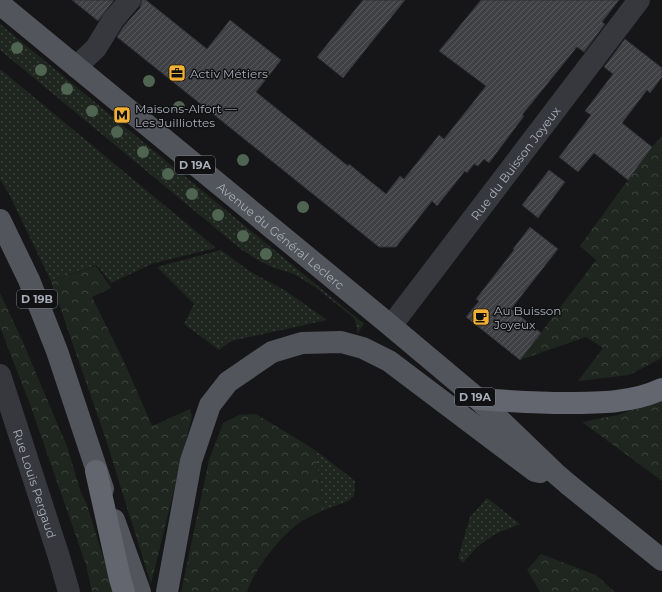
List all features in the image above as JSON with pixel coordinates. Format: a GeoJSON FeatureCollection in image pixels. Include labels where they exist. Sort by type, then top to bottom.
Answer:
{"type":"FeatureCollection","features":[{"type":"Feature","properties":{"kind":"highway"},"geometry":{"type":"LineString","coordinates":[[478,399],[534,403],[589,404],[624,401],[662,389]]}},
{"type":"Feature","properties":{"kind":"highway"},"geometry":{"type":"LineString","coordinates":[[96,470],[124,592]]}},
{"type":"Feature","properties":{"kind":"main road","name":"Avenue du Général Leclerc"},"geometry":{"type":"LineString","coordinates":[[0,4],[478,399],[562,479]]}},
{"type":"Feature","properties":{"kind":"main road","name":"D 19B"},"geometry":{"type":"LineString","coordinates":[[0,220],[29,280],[54,344],[96,470],[140,592]]}},
{"type":"Feature","properties":{"kind":"main road"},"geometry":{"type":"LineString","coordinates":[[168,586],[191,461],[210,405],[228,382],[248,368],[272,352],[302,343],[341,342],[363,348],[389,361],[535,471],[562,479]]}},
{"type":"Feature","properties":{"kind":"main road","name":"D 19A"},"geometry":{"type":"LineString","coordinates":[[562,479],[662,560]]}},
{"type":"Feature","properties":{"kind":"street"},"geometry":{"type":"LineString","coordinates":[[76,67],[96,48],[113,20],[130,0]]}},
{"type":"Feature","properties":{"kind":"street","name":"Rue du Buisson Joyeux"},"geometry":{"type":"LineString","coordinates":[[391,326],[639,0]]}},
{"type":"Feature","properties":{"kind":"street","name":"Rue Louis Pergaud"},"geometry":{"type":"LineString","coordinates":[[0,375],[69,592]]}},
{"type":"Feature","properties":{"kind":"green space"},"geometry":{"type":"Polygon","coordinates":[[[0,24],[364,324],[357,334],[354,318],[315,287],[294,274],[272,267],[242,250],[0,50],[0,24]]]}},
{"type":"Feature","properties":{"kind":"green space"},"geometry":{"type":"Polygon","coordinates":[[[0,69],[216,248],[154,263],[111,283],[97,265],[51,281],[9,194],[0,179],[0,69]]]}},
{"type":"Feature","properties":{"kind":"green space"},"geometry":{"type":"Polygon","coordinates":[[[662,136],[662,358],[629,375],[578,381],[603,348],[586,337],[520,360],[596,260],[580,246],[652,147],[662,136]]]}},
{"type":"Feature","properties":{"kind":"green space"},"geometry":{"type":"Polygon","coordinates":[[[221,250],[249,271],[286,291],[327,320],[231,341],[219,350],[184,324],[194,304],[157,267],[221,250]]]}},
{"type":"Feature","properties":{"kind":"green space"},"geometry":{"type":"Polygon","coordinates":[[[96,266],[111,288],[92,297],[126,366],[152,426],[190,409],[192,416],[151,584],[105,437],[51,281],[96,266]]]}},
{"type":"Feature","properties":{"kind":"green space"},"geometry":{"type":"Polygon","coordinates":[[[0,293],[22,340],[68,449],[114,592],[92,592],[86,565],[31,407],[0,327],[0,293]]]}},
{"type":"Feature","properties":{"kind":"green space"},"geometry":{"type":"Polygon","coordinates":[[[662,399],[662,481],[582,422],[618,415],[662,399]]]}},
{"type":"Feature","properties":{"kind":"green space"},"geometry":{"type":"Polygon","coordinates":[[[256,414],[315,450],[324,510],[297,524],[287,533],[266,557],[255,574],[247,592],[181,592],[209,460],[223,423],[239,415],[256,414]]]}},
{"type":"Feature","properties":{"kind":"green space"},"geometry":{"type":"Polygon","coordinates":[[[315,450],[355,481],[354,496],[348,501],[324,510],[315,450]]]}},
{"type":"Feature","properties":{"kind":"green space"},"geometry":{"type":"Polygon","coordinates":[[[487,498],[520,524],[495,534],[476,548],[463,563],[458,558],[470,517],[487,498]]]}},
{"type":"Feature","properties":{"kind":"green space"},"geometry":{"type":"Polygon","coordinates":[[[541,554],[596,575],[615,592],[540,592],[527,570],[541,554]]]}},
{"type":"Feature","properties":{"kind":"building"},"geometry":{"type":"Polygon","coordinates":[[[72,0],[114,0],[98,21],[72,0]]]}},
{"type":"Feature","properties":{"kind":"building"},"geometry":{"type":"Polygon","coordinates":[[[142,0],[146,0],[207,49],[230,20],[281,60],[256,92],[348,166],[349,164],[386,194],[400,176],[404,179],[439,135],[444,139],[486,86],[439,51],[481,0],[619,0],[602,22],[605,24],[584,52],[577,47],[522,115],[524,116],[489,163],[484,159],[478,166],[474,164],[467,173],[465,171],[437,206],[432,201],[396,247],[379,247],[117,37],[123,27],[140,8],[142,0]]]}},
{"type":"Feature","properties":{"kind":"building"},"geometry":{"type":"Polygon","coordinates":[[[363,0],[405,0],[343,78],[317,57],[363,0]]]}},
{"type":"Feature","properties":{"kind":"building"},"geometry":{"type":"Polygon","coordinates":[[[625,39],[662,68],[662,77],[650,93],[647,90],[622,123],[652,147],[628,180],[594,153],[578,172],[559,157],[591,115],[585,111],[613,74],[604,67],[625,39]]]}},
{"type":"Feature","properties":{"kind":"building"},"geometry":{"type":"Polygon","coordinates":[[[549,170],[565,182],[538,218],[522,205],[549,170]]]}},
{"type":"Feature","properties":{"kind":"building"},"geometry":{"type":"Polygon","coordinates":[[[530,227],[558,249],[511,309],[541,333],[520,360],[466,317],[479,301],[476,299],[530,227]]]}},
{"type":"Feature","properties":{"kind":"place","name":"Activ Métiers"},"geometry":{"type":"Point","coordinates":[177,73]}},
{"type":"Feature","properties":{"kind":"place","name":"Maisons-Alfort — Les Juilliottes"},"geometry":{"type":"Point","coordinates":[122,115]}},
{"type":"Feature","properties":{"kind":"place","name":"Au Buisson Joyeux"},"geometry":{"type":"Point","coordinates":[481,317]}}]}
